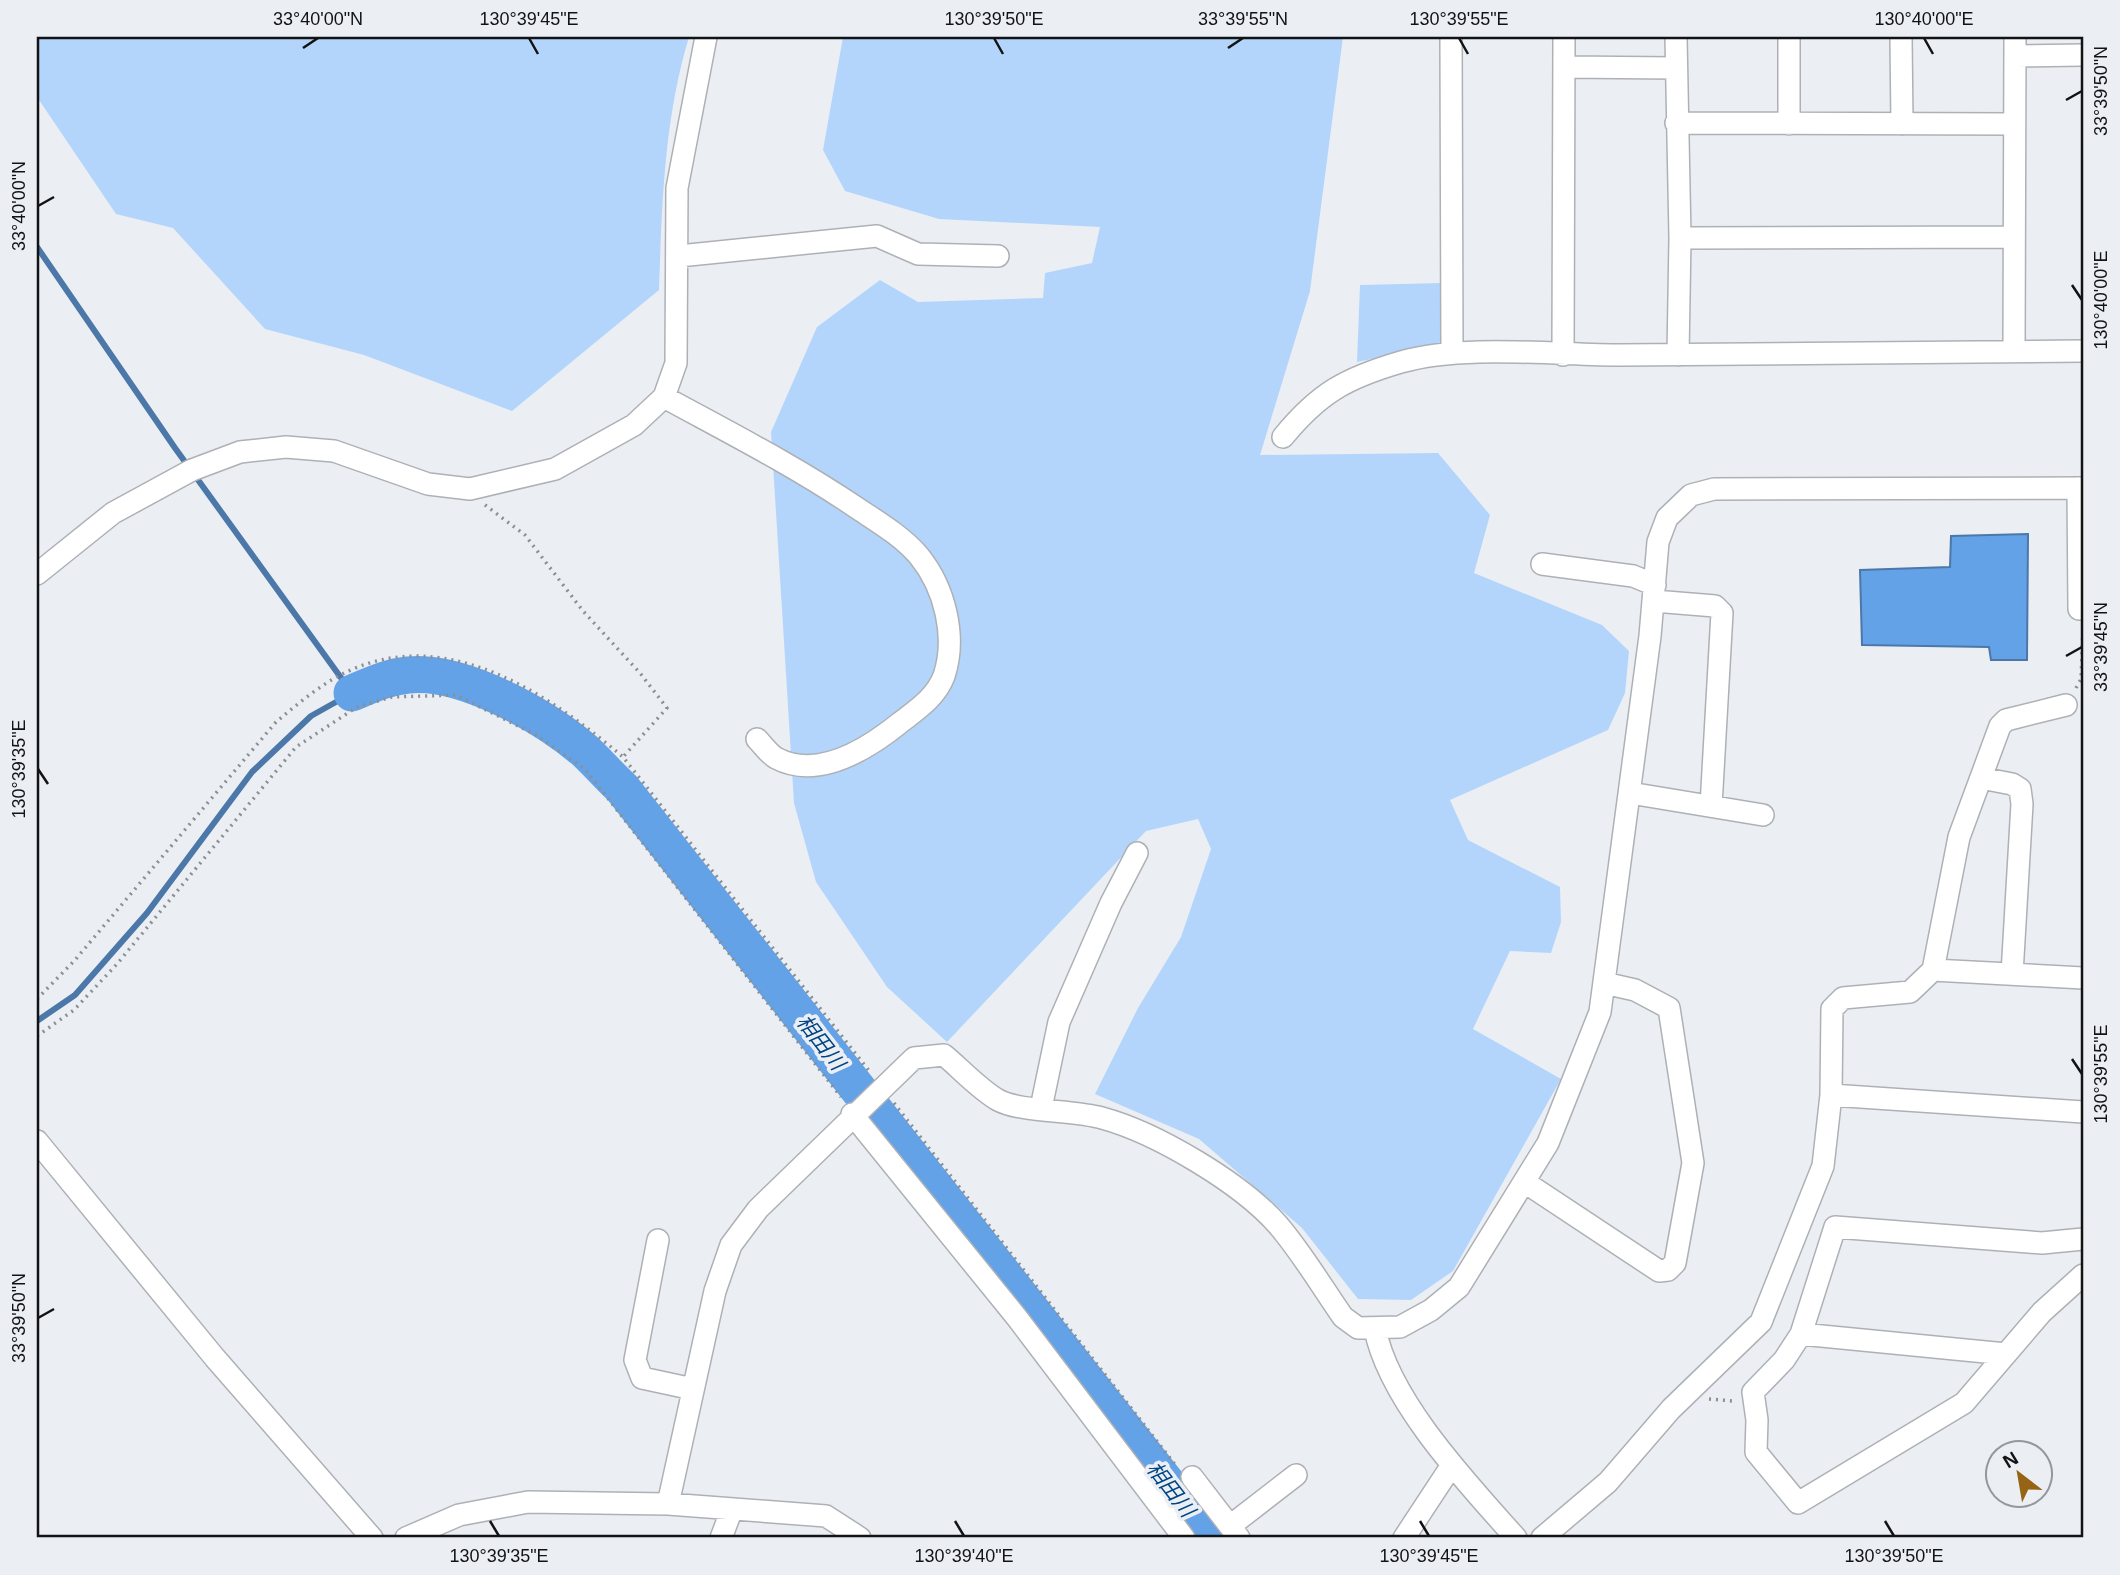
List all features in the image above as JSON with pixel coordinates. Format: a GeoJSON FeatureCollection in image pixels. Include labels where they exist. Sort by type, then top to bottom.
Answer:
{"type":"FeatureCollection","features":[{"type":"Feature","properties":{"kind":"street"},"geometry":{"type":"LineString","coordinates":[[37,574],[113,513],[192,470],[240,452],[286,447],[334,451],[428,484],[475,488],[555,469],[634,425],[664,397],[676,363],[679,256],[677,188],[706,37]]}},
{"type":"Feature","properties":{"kind":"street"},"geometry":{"type":"LineString","coordinates":[[1451,37],[1452,353]]}},
{"type":"Feature","properties":{"kind":"street"},"geometry":{"type":"LineString","coordinates":[[1563,355],[1564,37]]}},
{"type":"Feature","properties":{"kind":"street"},"geometry":{"type":"LineString","coordinates":[[1676,37],[1680,238],[1678,355]]}},
{"type":"Feature","properties":{"kind":"street"},"geometry":{"type":"LineString","coordinates":[[1789,37],[1790,124]]}},
{"type":"Feature","properties":{"kind":"street"},"geometry":{"type":"LineString","coordinates":[[1901,37],[1902,124]]}},
{"type":"Feature","properties":{"kind":"street"},"geometry":{"type":"LineString","coordinates":[[2014,351],[2015,46],[2083,55]]}},
{"type":"Feature","properties":{"kind":"street"},"geometry":{"type":"LineString","coordinates":[[1564,67],[1676,68]]}},
{"type":"Feature","properties":{"kind":"street"},"geometry":{"type":"LineString","coordinates":[[1676,123],[2014,124]]}},
{"type":"Feature","properties":{"kind":"street"},"geometry":{"type":"LineString","coordinates":[[679,256],[877,236],[918,254],[999,256]]}},
{"type":"Feature","properties":{"kind":"street"},"geometry":{"type":"LineString","coordinates":[[1680,238],[2014,237]]}},
{"type":"Feature","properties":{"kind":"street"},"geometry":{"type":"LineString","coordinates":[[1283,437],[1320,397],[1338,386],[1401,362],[1452,353],[1678,355],[2083,351]]}},
{"type":"Feature","properties":{"kind":"street"},"geometry":{"type":"LineString","coordinates":[[664,397],[798,468],[895,534],[919,557],[931,576],[947,617],[950,646],[943,677],[935,692],[877,741],[838,761],[804,765],[776,758],[757,739]]}},
{"type":"Feature","properties":{"kind":"street"},"geometry":{"type":"LineString","coordinates":[[668,1504],[715,1291],[731,1245],[758,1209],[855,1111],[914,1058],[944,1055],[998,1100],[1018,1107],[1103,1118],[1188,1157],[1251,1197],[1279,1226],[1343,1317],[1358,1328],[1400,1327],[1431,1310],[1459,1287],[1526,1183],[1548,1143],[1600,1012],[1630,793],[1658,542],[1667,518],[1691,495],[1714,489],[2080,488],[2079,610],[2083,609]]}},
{"type":"Feature","properties":{"kind":"street"},"geometry":{"type":"LineString","coordinates":[[1542,564],[1633,576],[1655,587],[1715,606],[1722,613],[1711,806]]}},
{"type":"Feature","properties":{"kind":"street"},"geometry":{"type":"LineString","coordinates":[[1542,1538],[1608,1482],[1682,1398],[1761,1322],[1823,1166],[1831,1095],[1832,1009],[1843,998],[1910,992],[1933,970],[1959,837],[2000,726],[2007,720],[2066,705]]}},
{"type":"Feature","properties":{"kind":"street"},"geometry":{"type":"LineString","coordinates":[[1981,778],[2012,784],[2020,789],[2022,804],[2012,974]]}},
{"type":"Feature","properties":{"kind":"street"},"geometry":{"type":"LineString","coordinates":[[1630,793],[1763,815]]}},
{"type":"Feature","properties":{"kind":"street"},"geometry":{"type":"LineString","coordinates":[[1041,1108],[1059,1022],[1111,903],[1137,853]]}},
{"type":"Feature","properties":{"kind":"street"},"geometry":{"type":"LineString","coordinates":[[1933,970],[2083,978]]}},
{"type":"Feature","properties":{"kind":"street"},"geometry":{"type":"LineString","coordinates":[[1526,1183],[1659,1271],[1668,1270],[1675,1263],[1693,1163],[1669,1009],[1635,990],[1604,983]]}},
{"type":"Feature","properties":{"kind":"street"},"geometry":{"type":"LineString","coordinates":[[1831,1095],[2083,1112]]}},
{"type":"Feature","properties":{"kind":"street"},"geometry":{"type":"LineString","coordinates":[[855,1111],[1018,1319],[1184,1538]]}},
{"type":"Feature","properties":{"kind":"street"},"geometry":{"type":"LineString","coordinates":[[37,1141],[215,1358],[372,1538]]}},
{"type":"Feature","properties":{"kind":"street"},"geometry":{"type":"LineString","coordinates":[[2083,1240],[2042,1243],[1835,1227],[1801,1334],[1784,1360],[1754,1392],[1756,1452],[1798,1503],[1964,1403],[2042,1312],[2083,1275]]}},
{"type":"Feature","properties":{"kind":"street"},"geometry":{"type":"LineString","coordinates":[[658,1240],[635,1360],[642,1378],[694,1389]]}},
{"type":"Feature","properties":{"kind":"street"},"geometry":{"type":"LineString","coordinates":[[1375,1329],[1379,1348],[1392,1378],[1452,1465],[1516,1538]]}},
{"type":"Feature","properties":{"kind":"street"},"geometry":{"type":"LineString","coordinates":[[1801,1334],[2006,1354]]}},
{"type":"Feature","properties":{"kind":"street"},"geometry":{"type":"LineString","coordinates":[[1404,1538],[1452,1465]]}},
{"type":"Feature","properties":{"kind":"street"},"geometry":{"type":"LineString","coordinates":[[1192,1477],[1234,1532],[1296,1475]]}},
{"type":"Feature","properties":{"kind":"street"},"geometry":{"type":"LineString","coordinates":[[406,1538],[458,1515],[528,1502],[668,1504],[826,1516],[860,1538]]}},
{"type":"Feature","properties":{"kind":"street"},"geometry":{"type":"LineString","coordinates":[[721,1538],[732,1509]]}},
{"type":"Feature","properties":{"kind":"path"},"geometry":{"type":"LineString","coordinates":[[475,488],[488,508],[525,535],[583,611],[663,700],[667,708],[665,714],[623,757]]}},
{"type":"Feature","properties":{"kind":"path"},"geometry":{"type":"LineString","coordinates":[[2066,705],[2081,680],[2083,609]]}},
{"type":"Feature","properties":{"kind":"path"},"geometry":{"type":"LineString","coordinates":[[37,999],[75,960],[276,723],[306,697],[352,669],[391,659],[424,656],[485,668],[534,692],[582,722],[623,757],[1172,1463],[1192,1477]]}},
{"type":"Feature","properties":{"kind":"path"},"geometry":{"type":"LineString","coordinates":[[37,1036],[74,1010],[117,964],[296,747],[357,707],[392,697],[456,695],[536,735],[585,769],[855,1111]]}},
{"type":"Feature","properties":{"kind":"path"},"geometry":{"type":"LineString","coordinates":[[1682,1398],[1742,1401],[1754,1399]]}},
{"type":"Feature","properties":{"kind":"shaded area"},"geometry":{"type":"Polygon","coordinates":[[[37,37],[689,37],[669,131],[659,290],[512,411],[364,355],[265,329],[173,228],[116,214],[37,97],[37,37]]]}},
{"type":"Feature","properties":{"kind":"shaded area"},"geometry":{"type":"Polygon","coordinates":[[[843,37],[1343,37],[1310,291],[1260,455],[1438,453],[1490,515],[1474,573],[1602,625],[1629,651],[1625,693],[1608,730],[1450,800],[1468,840],[1560,887],[1561,922],[1551,953],[1510,951],[1473,1029],[1561,1079],[1453,1271],[1411,1300],[1358,1299],[1302,1228],[1199,1139],[1095,1094],[1138,1008],[1181,937],[1211,849],[1198,819],[1146,831],[947,1042],[887,987],[816,882],[794,803],[771,432],[817,327],[880,280],[918,302],[1043,298],[1045,273],[1092,263],[1100,227],[939,219],[845,191],[823,150],[843,37]]]}},
{"type":"Feature","properties":{"kind":"shaded area"},"geometry":{"type":"Polygon","coordinates":[[[1441,283],[1440,345],[1357,362],[1360,285],[1441,283]]]}},
{"type":"Feature","properties":{"kind":"water"},"geometry":{"type":"Polygon","coordinates":[[[2028,534],[2027,660],[1991,660],[1989,647],[1862,645],[1860,570],[1950,567],[1951,536],[2028,534]]]}},
{"type":"Feature","properties":{"kind":"waterway"},"geometry":{"type":"LineString","coordinates":[[37,247],[175,448],[352,693],[311,716],[252,772],[147,913],[75,995],[37,1021]]}},
{"type":"Feature","properties":{"kind":"waterway","name":"相田川"},"geometry":{"type":"LineString","coordinates":[[352,693],[387,679],[408,675],[453,679],[477,687],[525,710],[589,755],[622,788],[1210,1538]]}}]}
